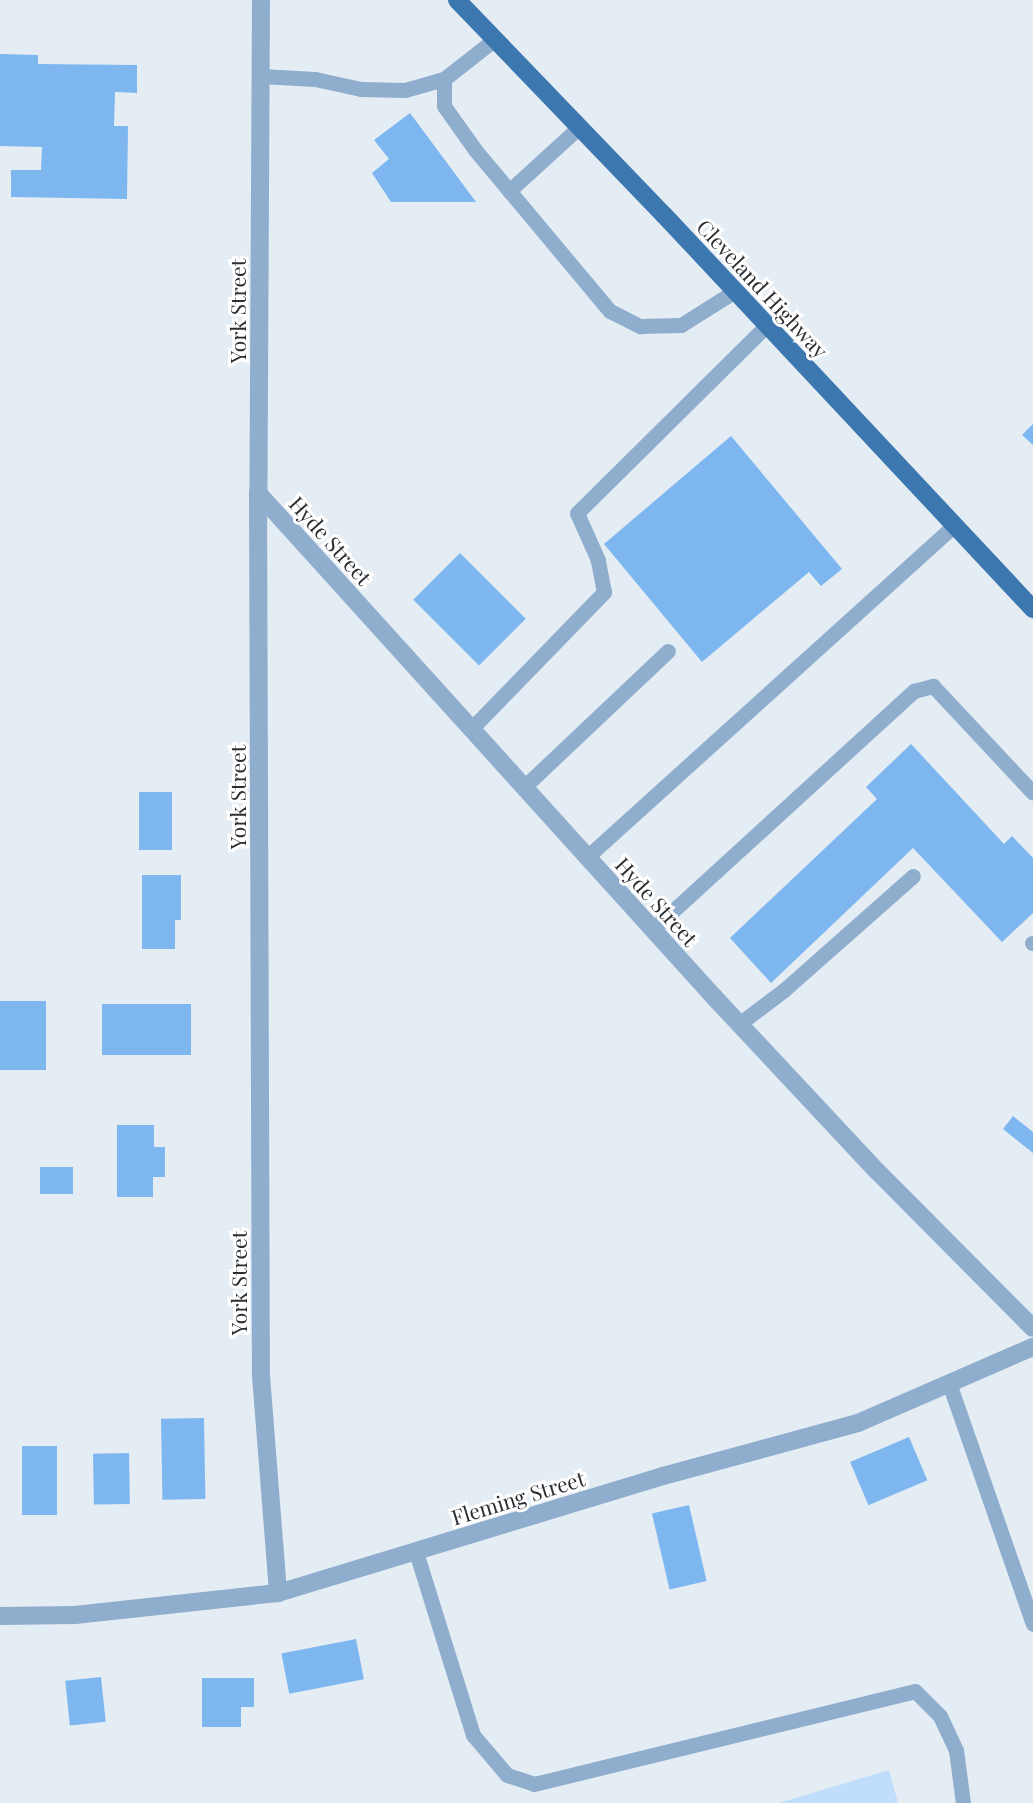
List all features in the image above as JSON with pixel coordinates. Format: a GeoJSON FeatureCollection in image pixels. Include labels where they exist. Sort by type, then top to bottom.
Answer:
{"type":"FeatureCollection","features":[{"type":"Feature","properties":{"kind":"main road","name":"Cleveland Highway"},"geometry":{"type":"LineString","coordinates":[[457,0],[735,291],[1033,609]]}},
{"type":"Feature","properties":{"kind":"street","name":"York Street"},"geometry":{"type":"LineString","coordinates":[[261,0],[258,493],[261,1376],[278,1593]]}},
{"type":"Feature","properties":{"kind":"street","name":"Hyde Street"},"geometry":{"type":"LineString","coordinates":[[258,493],[739,1024],[878,1171],[1033,1328]]}},
{"type":"Feature","properties":{"kind":"street","name":"Fleming Street"},"geometry":{"type":"LineString","coordinates":[[0,1616],[75,1615],[278,1593],[663,1476],[858,1423],[1033,1347]]}},
{"type":"Feature","properties":{"kind":"lane"},"geometry":{"type":"LineString","coordinates":[[261,76],[315,79],[372,90],[405,90],[444,79],[495,39]]}},
{"type":"Feature","properties":{"kind":"lane"},"geometry":{"type":"LineString","coordinates":[[444,79],[444,106],[509,191],[610,311],[640,326],[681,325],[735,291]]}},
{"type":"Feature","properties":{"kind":"lane"},"geometry":{"type":"LineString","coordinates":[[509,191],[579,127]]}},
{"type":"Feature","properties":{"kind":"lane"},"geometry":{"type":"LineString","coordinates":[[471,729],[604,592],[598,560],[577,513],[767,325]]}},
{"type":"Feature","properties":{"kind":"lane"},"geometry":{"type":"LineString","coordinates":[[587,857],[955,525]]}},
{"type":"Feature","properties":{"kind":"lane"},"geometry":{"type":"LineString","coordinates":[[524,787],[669,651]]}},
{"type":"Feature","properties":{"kind":"lane"},"geometry":{"type":"LineString","coordinates":[[652,930],[914,691],[933,686],[1033,793]]}},
{"type":"Feature","properties":{"kind":"lane"},"geometry":{"type":"LineString","coordinates":[[739,1024],[784,990],[913,876]]}},
{"type":"Feature","properties":{"kind":"lane"},"geometry":{"type":"LineString","coordinates":[[950,1383],[1033,1624]]}},
{"type":"Feature","properties":{"kind":"lane"},"geometry":{"type":"LineString","coordinates":[[416,1551],[473,1735],[507,1775],[534,1784],[915,1691],[940,1716],[956,1750],[963,1803]]}},
{"type":"Feature","properties":{"kind":"shaded area"},"geometry":{"type":"Polygon","coordinates":[[[889,1770],[898,1803],[779,1803],[889,1770]]]}},
{"type":"Feature","properties":{"kind":"building"},"geometry":{"type":"Polygon","coordinates":[[[0,54],[38,55],[38,64],[137,65],[137,93],[115,92],[114,126],[128,126],[127,199],[11,197],[11,170],[41,170],[42,147],[0,146],[0,54]]]}},
{"type":"Feature","properties":{"kind":"building"},"geometry":{"type":"Polygon","coordinates":[[[410,113],[476,202],[391,202],[372,173],[389,159],[374,140],[410,113]]]}},
{"type":"Feature","properties":{"kind":"building"},"geometry":{"type":"Polygon","coordinates":[[[1033,424],[1033,445],[1022,435],[1033,424]]]}},
{"type":"Feature","properties":{"kind":"building"},"geometry":{"type":"Polygon","coordinates":[[[731,436],[842,569],[821,586],[809,572],[702,662],[604,544],[731,436]]]}},
{"type":"Feature","properties":{"kind":"building"},"geometry":{"type":"Polygon","coordinates":[[[460,553],[526,619],[479,665],[413,600],[460,553]]]}},
{"type":"Feature","properties":{"kind":"building"},"geometry":{"type":"Polygon","coordinates":[[[911,744],[1004,844],[1012,836],[1033,858],[1033,913],[1002,942],[913,848],[771,983],[730,938],[877,799],[866,787],[911,744]]]}},
{"type":"Feature","properties":{"kind":"building"},"geometry":{"type":"Polygon","coordinates":[[[139,792],[172,792],[172,850],[139,850],[139,792]]]}},
{"type":"Feature","properties":{"kind":"building"},"geometry":{"type":"Polygon","coordinates":[[[142,875],[181,875],[181,920],[175,920],[175,949],[142,949],[142,875]]]}},
{"type":"Feature","properties":{"kind":"building"},"geometry":{"type":"Polygon","coordinates":[[[0,1001],[46,1001],[46,1070],[0,1070],[0,1001]]]}},
{"type":"Feature","properties":{"kind":"building"},"geometry":{"type":"Polygon","coordinates":[[[102,1004],[191,1004],[191,1055],[102,1055],[102,1004]]]}},
{"type":"Feature","properties":{"kind":"building"},"geometry":{"type":"Polygon","coordinates":[[[1013,1116],[1033,1132],[1033,1153],[1003,1129],[1013,1116]]]}},
{"type":"Feature","properties":{"kind":"building"},"geometry":{"type":"Polygon","coordinates":[[[117,1125],[154,1125],[154,1147],[165,1147],[165,1177],[153,1177],[153,1197],[117,1197],[117,1125]]]}},
{"type":"Feature","properties":{"kind":"building"},"geometry":{"type":"Polygon","coordinates":[[[40,1167],[73,1167],[73,1194],[40,1194],[40,1167]]]}},
{"type":"Feature","properties":{"kind":"building"},"geometry":{"type":"Polygon","coordinates":[[[204,1418],[205,1499],[162,1500],[161,1419],[204,1418]]]}},
{"type":"Feature","properties":{"kind":"building"},"geometry":{"type":"Polygon","coordinates":[[[909,1437],[927,1480],[868,1505],[850,1462],[909,1437]]]}},
{"type":"Feature","properties":{"kind":"building"},"geometry":{"type":"Polygon","coordinates":[[[22,1446],[57,1446],[57,1515],[22,1515],[22,1446]]]}},
{"type":"Feature","properties":{"kind":"building"},"geometry":{"type":"Polygon","coordinates":[[[129,1453],[130,1504],[94,1505],[93,1454],[129,1453]]]}},
{"type":"Feature","properties":{"kind":"building"},"geometry":{"type":"Polygon","coordinates":[[[689,1505],[707,1581],[670,1590],[652,1514],[689,1505]]]}},
{"type":"Feature","properties":{"kind":"building"},"geometry":{"type":"Polygon","coordinates":[[[356,1639],[364,1679],[289,1694],[281,1654],[356,1639]]]}},
{"type":"Feature","properties":{"kind":"building"},"geometry":{"type":"Polygon","coordinates":[[[101,1677],[106,1722],[70,1726],[65,1681],[101,1677]]]}},
{"type":"Feature","properties":{"kind":"building"},"geometry":{"type":"Polygon","coordinates":[[[202,1678],[254,1678],[254,1707],[241,1707],[241,1727],[202,1727],[202,1678]]]}}]}
